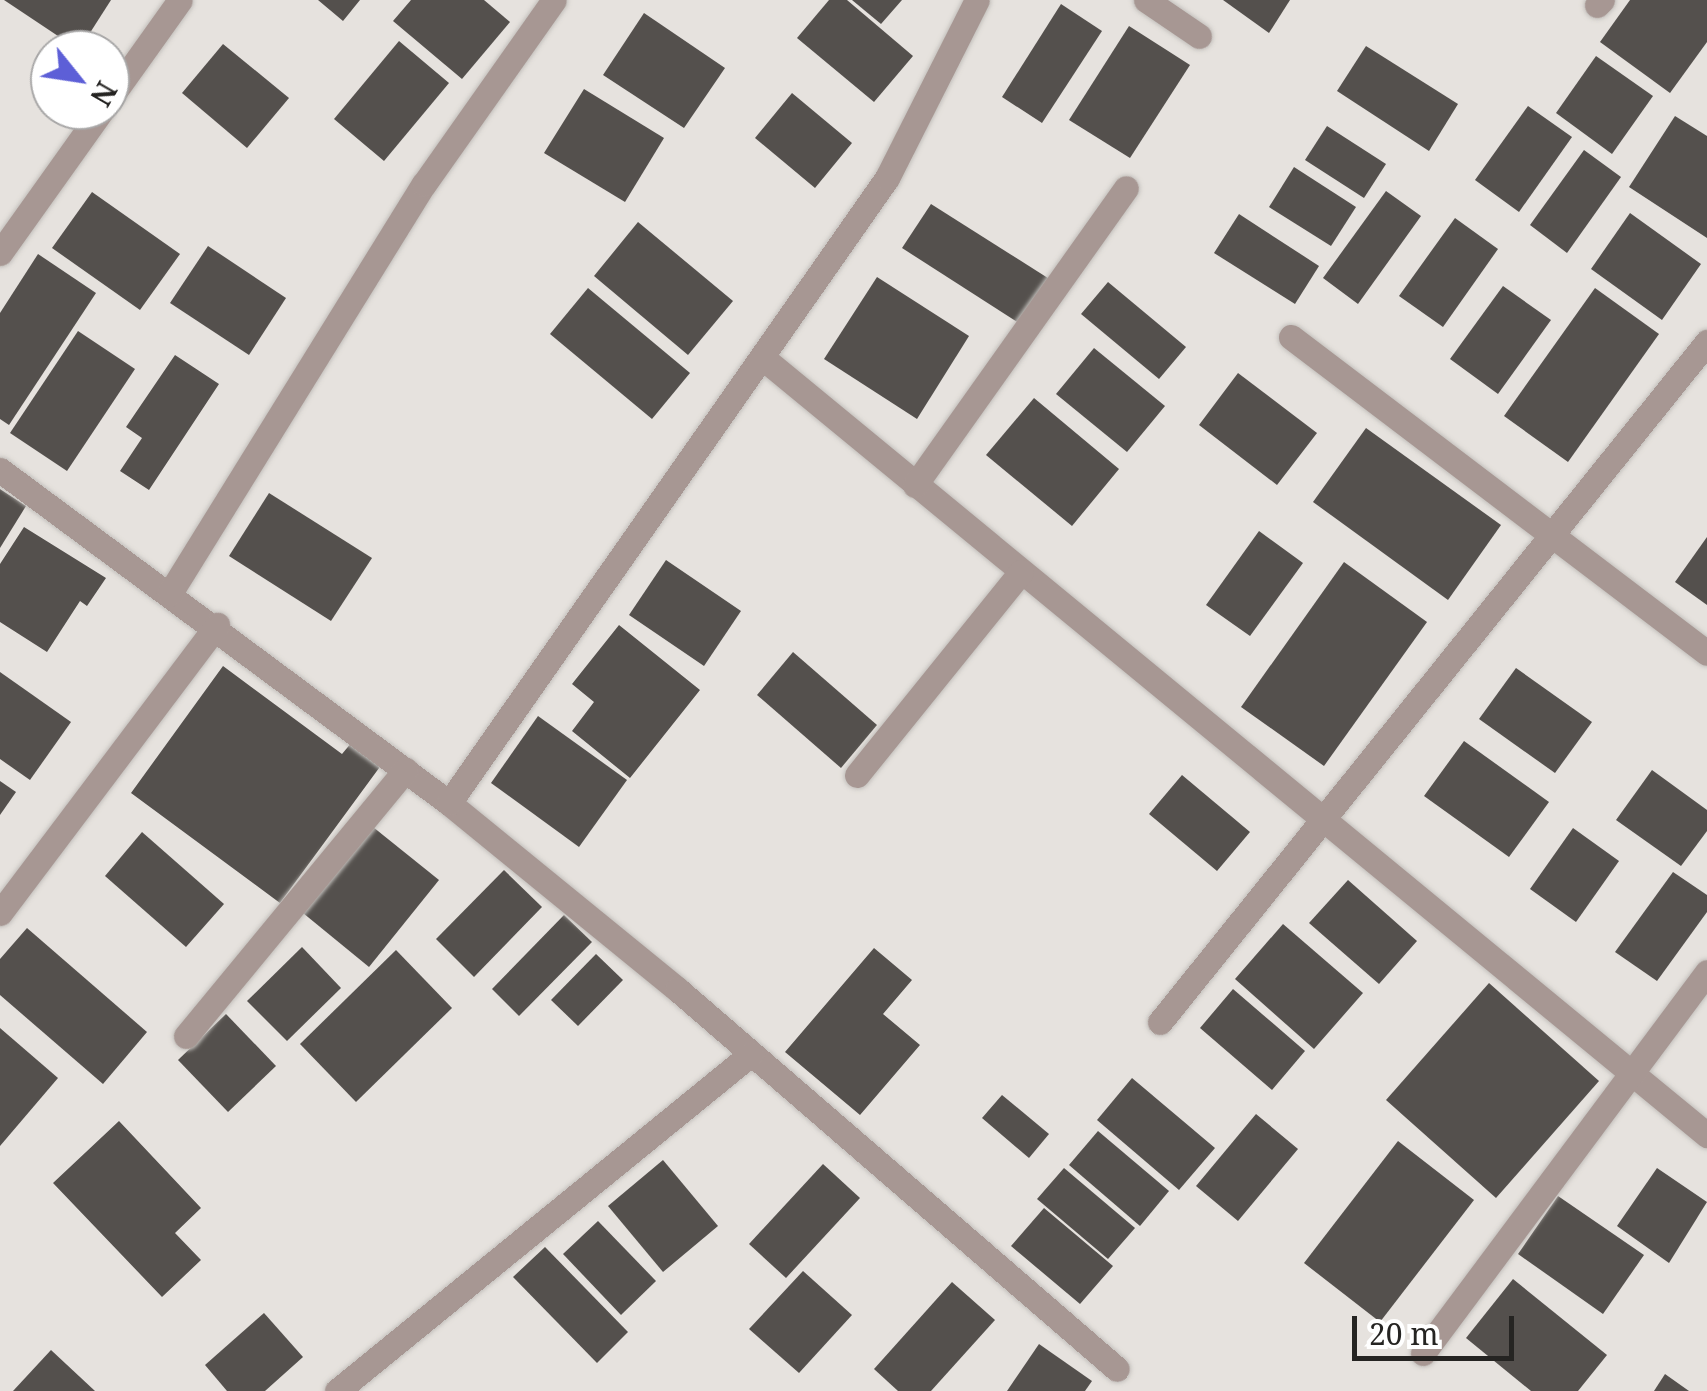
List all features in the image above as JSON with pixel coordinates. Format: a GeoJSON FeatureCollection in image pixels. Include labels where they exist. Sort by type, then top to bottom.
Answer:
{"type":"FeatureCollection","features":[{"type":"Feature","properties":{"kind":"street"},"geometry":{"type":"LineString","coordinates":[[130,70],[180,0]]}},
{"type":"Feature","properties":{"kind":"street"},"geometry":{"type":"LineString","coordinates":[[170,593],[424,184],[554,0]]}},
{"type":"Feature","properties":{"kind":"street"},"geometry":{"type":"LineString","coordinates":[[448,803],[887,178],[977,0]]}},
{"type":"Feature","properties":{"kind":"street"},"geometry":{"type":"LineString","coordinates":[[1146,0],[1199,36]]}},
{"type":"Feature","properties":{"kind":"street"},"geometry":{"type":"LineString","coordinates":[[0,253],[88,130]]}},
{"type":"Feature","properties":{"kind":"street"},"geometry":{"type":"LineString","coordinates":[[915,485],[1126,188]]}},
{"type":"Feature","properties":{"kind":"street"},"geometry":{"type":"LineString","coordinates":[[1291,337],[1550,538],[1707,653]]}},
{"type":"Feature","properties":{"kind":"street"},"geometry":{"type":"LineString","coordinates":[[1160,1022],[1324,823],[1707,342]]}},
{"type":"Feature","properties":{"kind":"street"},"geometry":{"type":"LineString","coordinates":[[763,358],[1707,1135]]}},
{"type":"Feature","properties":{"kind":"street"},"geometry":{"type":"LineString","coordinates":[[0,470],[217,625],[448,803],[751,1054],[1117,1369]]}},
{"type":"Feature","properties":{"kind":"street"},"geometry":{"type":"LineString","coordinates":[[857,774],[1021,572]]}},
{"type":"Feature","properties":{"kind":"street"},"geometry":{"type":"LineString","coordinates":[[0,913],[217,625]]}},
{"type":"Feature","properties":{"kind":"street"},"geometry":{"type":"LineString","coordinates":[[186,1036],[405,770]]}},
{"type":"Feature","properties":{"kind":"street"},"geometry":{"type":"LineString","coordinates":[[1423,1353],[1707,972]]}},
{"type":"Feature","properties":{"kind":"street"},"geometry":{"type":"LineString","coordinates":[[337,1391],[751,1054]]}},
{"type":"Feature","properties":{"kind":"building"},"geometry":{"type":"Polygon","coordinates":[[[4,0],[111,0],[92,30],[49,30],[4,0]]]}},
{"type":"Feature","properties":{"kind":"building"},"geometry":{"type":"Polygon","coordinates":[[[318,0],[360,0],[343,21],[318,0]]]}},
{"type":"Feature","properties":{"kind":"building"},"geometry":{"type":"Polygon","coordinates":[[[411,0],[484,0],[510,22],[462,79],[393,21],[411,0]]]}},
{"type":"Feature","properties":{"kind":"building"},"geometry":{"type":"Polygon","coordinates":[[[829,0],[847,0],[913,56],[874,102],[797,38],[829,0]]]}},
{"type":"Feature","properties":{"kind":"building"},"geometry":{"type":"Polygon","coordinates":[[[852,0],[902,0],[881,24],[852,0]]]}},
{"type":"Feature","properties":{"kind":"building"},"geometry":{"type":"Polygon","coordinates":[[[1223,0],[1290,0],[1269,33],[1223,0]]]}},
{"type":"Feature","properties":{"kind":"building"},"geometry":{"type":"Polygon","coordinates":[[[1630,0],[1707,0],[1707,42],[1670,93],[1600,42],[1630,0]]]}},
{"type":"Feature","properties":{"kind":"building"},"geometry":{"type":"Polygon","coordinates":[[[1061,4],[1102,31],[1042,123],[1002,97],[1061,4]]]}},
{"type":"Feature","properties":{"kind":"building"},"geometry":{"type":"Polygon","coordinates":[[[644,13],[725,68],[684,128],[603,75],[644,13]]]}},
{"type":"Feature","properties":{"kind":"building"},"geometry":{"type":"Polygon","coordinates":[[[1129,26],[1190,65],[1130,158],[1069,120],[1129,26]]]}},
{"type":"Feature","properties":{"kind":"building"},"geometry":{"type":"Polygon","coordinates":[[[399,41],[449,83],[384,161],[334,119],[399,41]]]}},
{"type":"Feature","properties":{"kind":"building"},"geometry":{"type":"Polygon","coordinates":[[[223,44],[289,98],[247,148],[182,93],[223,44]]]}},
{"type":"Feature","properties":{"kind":"building"},"geometry":{"type":"Polygon","coordinates":[[[1366,46],[1458,104],[1429,151],[1337,91],[1366,46]]]}},
{"type":"Feature","properties":{"kind":"building"},"geometry":{"type":"Polygon","coordinates":[[[1596,56],[1653,96],[1612,154],[1556,113],[1596,56]]]}},
{"type":"Feature","properties":{"kind":"building"},"geometry":{"type":"Polygon","coordinates":[[[584,89],[664,138],[625,202],[544,153],[584,89]]]}},
{"type":"Feature","properties":{"kind":"building"},"geometry":{"type":"Polygon","coordinates":[[[792,93],[852,143],[815,188],[755,138],[792,93]]]}},
{"type":"Feature","properties":{"kind":"building"},"geometry":{"type":"Polygon","coordinates":[[[1528,106],[1572,137],[1519,212],[1475,180],[1528,106]]]}},
{"type":"Feature","properties":{"kind":"building"},"geometry":{"type":"Polygon","coordinates":[[[1675,116],[1707,136],[1707,238],[1629,187],[1675,116]]]}},
{"type":"Feature","properties":{"kind":"building"},"geometry":{"type":"Polygon","coordinates":[[[1327,126],[1386,164],[1364,198],[1305,160],[1327,126]]]}},
{"type":"Feature","properties":{"kind":"building"},"geometry":{"type":"Polygon","coordinates":[[[1584,150],[1621,177],[1567,253],[1530,225],[1584,150]]]}},
{"type":"Feature","properties":{"kind":"building"},"geometry":{"type":"Polygon","coordinates":[[[1294,167],[1356,207],[1331,246],[1269,207],[1294,167]]]}},
{"type":"Feature","properties":{"kind":"building"},"geometry":{"type":"Polygon","coordinates":[[[1386,191],[1421,216],[1358,304],[1323,278],[1386,191]]]}},
{"type":"Feature","properties":{"kind":"building"},"geometry":{"type":"Polygon","coordinates":[[[92,192],[180,254],[140,310],[52,248],[92,192]]]}},
{"type":"Feature","properties":{"kind":"building"},"geometry":{"type":"Polygon","coordinates":[[[931,204],[1051,280],[1022,325],[902,248],[931,204]]]}},
{"type":"Feature","properties":{"kind":"building"},"geometry":{"type":"Polygon","coordinates":[[[1630,213],[1701,264],[1662,320],[1591,269],[1630,213]]]}},
{"type":"Feature","properties":{"kind":"building"},"geometry":{"type":"Polygon","coordinates":[[[1239,214],[1319,266],[1295,304],[1214,253],[1239,214]]]}},
{"type":"Feature","properties":{"kind":"building"},"geometry":{"type":"Polygon","coordinates":[[[1455,218],[1498,249],[1443,327],[1399,296],[1455,218]]]}},
{"type":"Feature","properties":{"kind":"building"},"geometry":{"type":"Polygon","coordinates":[[[638,222],[733,301],[688,355],[594,276],[638,222]]]}},
{"type":"Feature","properties":{"kind":"building"},"geometry":{"type":"Polygon","coordinates":[[[208,246],[286,298],[249,355],[170,303],[208,246]]]}},
{"type":"Feature","properties":{"kind":"building"},"geometry":{"type":"Polygon","coordinates":[[[38,254],[96,293],[9,425],[0,419],[0,313],[38,254]]]}},
{"type":"Feature","properties":{"kind":"building"},"geometry":{"type":"Polygon","coordinates":[[[877,277],[969,336],[917,419],[824,359],[877,277]]]}},
{"type":"Feature","properties":{"kind":"building"},"geometry":{"type":"Polygon","coordinates":[[[1108,282],[1186,347],[1159,379],[1081,314],[1108,282]]]}},
{"type":"Feature","properties":{"kind":"building"},"geometry":{"type":"Polygon","coordinates":[[[1503,286],[1551,320],[1498,394],[1450,359],[1503,286]]]}},
{"type":"Feature","properties":{"kind":"building"},"geometry":{"type":"Polygon","coordinates":[[[588,288],[690,373],[652,419],[550,334],[588,288]]]}},
{"type":"Feature","properties":{"kind":"building"},"geometry":{"type":"Polygon","coordinates":[[[1595,288],[1659,334],[1568,462],[1504,416],[1595,288]]]}},
{"type":"Feature","properties":{"kind":"building"},"geometry":{"type":"Polygon","coordinates":[[[78,331],[135,369],[67,471],[10,433],[78,331]]]}},
{"type":"Feature","properties":{"kind":"building"},"geometry":{"type":"Polygon","coordinates":[[[1094,348],[1165,406],[1127,452],[1056,394],[1094,348]]]}},
{"type":"Feature","properties":{"kind":"building"},"geometry":{"type":"Polygon","coordinates":[[[175,355],[219,384],[149,490],[120,471],[142,438],[126,427],[175,355]]]}},
{"type":"Feature","properties":{"kind":"building"},"geometry":{"type":"Polygon","coordinates":[[[1238,373],[1317,433],[1277,485],[1199,425],[1238,373]]]}},
{"type":"Feature","properties":{"kind":"building"},"geometry":{"type":"Polygon","coordinates":[[[1034,398],[1119,469],[1072,526],[986,455],[1034,398]]]}},
{"type":"Feature","properties":{"kind":"building"},"geometry":{"type":"Polygon","coordinates":[[[1366,428],[1501,525],[1448,600],[1313,502],[1366,428]]]}},
{"type":"Feature","properties":{"kind":"building"},"geometry":{"type":"Polygon","coordinates":[[[0,489],[26,506],[0,548],[0,489]]]}},
{"type":"Feature","properties":{"kind":"building"},"geometry":{"type":"Polygon","coordinates":[[[269,493],[372,558],[331,621],[229,556],[269,493]]]}},
{"type":"Feature","properties":{"kind":"building"},"geometry":{"type":"Polygon","coordinates":[[[24,527],[106,578],[87,606],[80,601],[47,652],[0,622],[0,564],[24,527]]]}},
{"type":"Feature","properties":{"kind":"building"},"geometry":{"type":"Polygon","coordinates":[[[1259,531],[1303,563],[1250,636],[1206,605],[1259,531]]]}},
{"type":"Feature","properties":{"kind":"building"},"geometry":{"type":"Polygon","coordinates":[[[1707,537],[1707,605],[1675,582],[1707,537]]]}},
{"type":"Feature","properties":{"kind":"building"},"geometry":{"type":"Polygon","coordinates":[[[666,560],[741,611],[704,666],[629,615],[666,560]]]}},
{"type":"Feature","properties":{"kind":"building"},"geometry":{"type":"Polygon","coordinates":[[[1344,562],[1427,622],[1324,766],[1241,707],[1344,562]]]}},
{"type":"Feature","properties":{"kind":"building"},"geometry":{"type":"Polygon","coordinates":[[[619,625],[700,690],[630,778],[572,731],[594,702],[572,684],[619,625]]]}},
{"type":"Feature","properties":{"kind":"building"},"geometry":{"type":"Polygon","coordinates":[[[793,652],[877,725],[841,768],[757,695],[793,652]]]}},
{"type":"Feature","properties":{"kind":"building"},"geometry":{"type":"Polygon","coordinates":[[[223,666],[342,754],[352,742],[382,764],[280,903],[131,793],[223,666]]]}},
{"type":"Feature","properties":{"kind":"building"},"geometry":{"type":"Polygon","coordinates":[[[1516,668],[1592,722],[1555,773],[1479,719],[1516,668]]]}},
{"type":"Feature","properties":{"kind":"building"},"geometry":{"type":"Polygon","coordinates":[[[0,672],[71,722],[30,780],[0,759],[0,672]]]}},
{"type":"Feature","properties":{"kind":"building"},"geometry":{"type":"Polygon","coordinates":[[[538,716],[627,780],[579,847],[491,783],[538,716]]]}},
{"type":"Feature","properties":{"kind":"building"},"geometry":{"type":"Polygon","coordinates":[[[1464,741],[1549,802],[1509,857],[1424,796],[1464,741]]]}},
{"type":"Feature","properties":{"kind":"building"},"geometry":{"type":"Polygon","coordinates":[[[1652,770],[1707,810],[1707,831],[1681,866],[1616,820],[1652,770]]]}},
{"type":"Feature","properties":{"kind":"building"},"geometry":{"type":"Polygon","coordinates":[[[1182,775],[1250,832],[1217,871],[1149,814],[1182,775]]]}},
{"type":"Feature","properties":{"kind":"building"},"geometry":{"type":"Polygon","coordinates":[[[0,781],[16,792],[0,815],[0,781]]]}},
{"type":"Feature","properties":{"kind":"building"},"geometry":{"type":"Polygon","coordinates":[[[373,827],[439,880],[369,967],[303,913],[373,827]]]}},
{"type":"Feature","properties":{"kind":"building"},"geometry":{"type":"Polygon","coordinates":[[[1573,828],[1619,861],[1576,922],[1530,889],[1573,828]]]}},
{"type":"Feature","properties":{"kind":"building"},"geometry":{"type":"Polygon","coordinates":[[[142,832],[224,904],[186,947],[105,876],[142,832]]]}},
{"type":"Feature","properties":{"kind":"building"},"geometry":{"type":"Polygon","coordinates":[[[504,870],[542,907],[474,977],[436,939],[504,870]]]}},
{"type":"Feature","properties":{"kind":"building"},"geometry":{"type":"Polygon","coordinates":[[[1673,872],[1707,895],[1707,912],[1657,981],[1615,952],[1673,872]]]}},
{"type":"Feature","properties":{"kind":"building"},"geometry":{"type":"Polygon","coordinates":[[[1348,880],[1417,941],[1379,984],[1309,923],[1348,880]]]}},
{"type":"Feature","properties":{"kind":"building"},"geometry":{"type":"Polygon","coordinates":[[[564,915],[592,942],[519,1016],[492,989],[564,915]]]}},
{"type":"Feature","properties":{"kind":"building"},"geometry":{"type":"Polygon","coordinates":[[[1283,924],[1363,993],[1314,1049],[1235,979],[1283,924]]]}},
{"type":"Feature","properties":{"kind":"building"},"geometry":{"type":"Polygon","coordinates":[[[27,928],[147,1032],[103,1084],[0,995],[0,959],[27,928]]]}},
{"type":"Feature","properties":{"kind":"building"},"geometry":{"type":"Polygon","coordinates":[[[302,947],[341,988],[287,1041],[247,1001],[302,947]]]}},
{"type":"Feature","properties":{"kind":"building"},"geometry":{"type":"Polygon","coordinates":[[[874,948],[912,980],[883,1014],[920,1045],[860,1115],[785,1052],[874,948]]]}},
{"type":"Feature","properties":{"kind":"building"},"geometry":{"type":"Polygon","coordinates":[[[396,950],[452,1008],[356,1102],[300,1044],[396,950]]]}},
{"type":"Feature","properties":{"kind":"building"},"geometry":{"type":"Polygon","coordinates":[[[596,954],[623,980],[578,1026],[551,1000],[596,954]]]}},
{"type":"Feature","properties":{"kind":"building"},"geometry":{"type":"Polygon","coordinates":[[[1489,983],[1599,1081],[1496,1198],[1386,1100],[1489,983]]]}},
{"type":"Feature","properties":{"kind":"building"},"geometry":{"type":"Polygon","coordinates":[[[1233,989],[1305,1051],[1272,1090],[1200,1028],[1233,989]]]}},
{"type":"Feature","properties":{"kind":"building"},"geometry":{"type":"Polygon","coordinates":[[[226,1014],[276,1066],[228,1112],[178,1060],[226,1014]]]}},
{"type":"Feature","properties":{"kind":"building"},"geometry":{"type":"Polygon","coordinates":[[[0,1028],[58,1078],[0,1146],[0,1028]]]}},
{"type":"Feature","properties":{"kind":"building"},"geometry":{"type":"Polygon","coordinates":[[[1132,1078],[1215,1148],[1179,1190],[1097,1120],[1132,1078]]]}},
{"type":"Feature","properties":{"kind":"building"},"geometry":{"type":"Polygon","coordinates":[[[1002,1095],[1049,1134],[1029,1158],[982,1118],[1002,1095]]]}},
{"type":"Feature","properties":{"kind":"building"},"geometry":{"type":"Polygon","coordinates":[[[1256,1114],[1298,1149],[1238,1221],[1196,1186],[1256,1114]]]}},
{"type":"Feature","properties":{"kind":"building"},"geometry":{"type":"Polygon","coordinates":[[[119,1121],[201,1208],[175,1233],[201,1260],[162,1297],[53,1183],[119,1121]]]}},
{"type":"Feature","properties":{"kind":"building"},"geometry":{"type":"Polygon","coordinates":[[[1098,1131],[1169,1191],[1140,1226],[1069,1165],[1098,1131]]]}},
{"type":"Feature","properties":{"kind":"building"},"geometry":{"type":"Polygon","coordinates":[[[1398,1141],[1474,1200],[1380,1322],[1304,1263],[1398,1141]]]}},
{"type":"Feature","properties":{"kind":"building"},"geometry":{"type":"Polygon","coordinates":[[[663,1160],[718,1226],[663,1272],[608,1206],[663,1160]]]}},
{"type":"Feature","properties":{"kind":"building"},"geometry":{"type":"Polygon","coordinates":[[[823,1164],[860,1198],[786,1278],[749,1244],[823,1164]]]}},
{"type":"Feature","properties":{"kind":"building"},"geometry":{"type":"Polygon","coordinates":[[[1064,1168],[1135,1228],[1108,1259],[1037,1199],[1064,1168]]]}},
{"type":"Feature","properties":{"kind":"building"},"geometry":{"type":"Polygon","coordinates":[[[1657,1168],[1707,1202],[1669,1263],[1617,1226],[1657,1168]]]}},
{"type":"Feature","properties":{"kind":"building"},"geometry":{"type":"Polygon","coordinates":[[[1558,1196],[1644,1255],[1603,1314],[1518,1254],[1558,1196]]]}},
{"type":"Feature","properties":{"kind":"building"},"geometry":{"type":"Polygon","coordinates":[[[1044,1208],[1113,1266],[1080,1304],[1011,1246],[1044,1208]]]}},
{"type":"Feature","properties":{"kind":"building"},"geometry":{"type":"Polygon","coordinates":[[[598,1221],[656,1281],[621,1315],[563,1254],[598,1221]]]}},
{"type":"Feature","properties":{"kind":"building"},"geometry":{"type":"Polygon","coordinates":[[[545,1247],[628,1332],[597,1363],[513,1277],[545,1247]]]}},
{"type":"Feature","properties":{"kind":"building"},"geometry":{"type":"Polygon","coordinates":[[[803,1271],[852,1315],[799,1373],[749,1329],[803,1271]]]}},
{"type":"Feature","properties":{"kind":"building"},"geometry":{"type":"Polygon","coordinates":[[[1513,1279],[1607,1355],[1578,1391],[1531,1391],[1466,1338],[1513,1279]]]}},
{"type":"Feature","properties":{"kind":"building"},"geometry":{"type":"Polygon","coordinates":[[[952,1282],[995,1320],[931,1391],[898,1391],[874,1369],[952,1282]]]}},
{"type":"Feature","properties":{"kind":"building"},"geometry":{"type":"Polygon","coordinates":[[[264,1313],[303,1357],[265,1391],[227,1391],[205,1365],[264,1313]]]}},
{"type":"Feature","properties":{"kind":"building"},"geometry":{"type":"Polygon","coordinates":[[[1039,1344],[1092,1381],[1085,1391],[1007,1391],[1039,1344]]]}},
{"type":"Feature","properties":{"kind":"building"},"geometry":{"type":"Polygon","coordinates":[[[51,1350],[95,1391],[13,1391],[51,1350]]]}},
{"type":"Feature","properties":{"kind":"building"},"geometry":{"type":"Polygon","coordinates":[[[1665,1374],[1689,1391],[1654,1391],[1665,1374]]]}}]}
